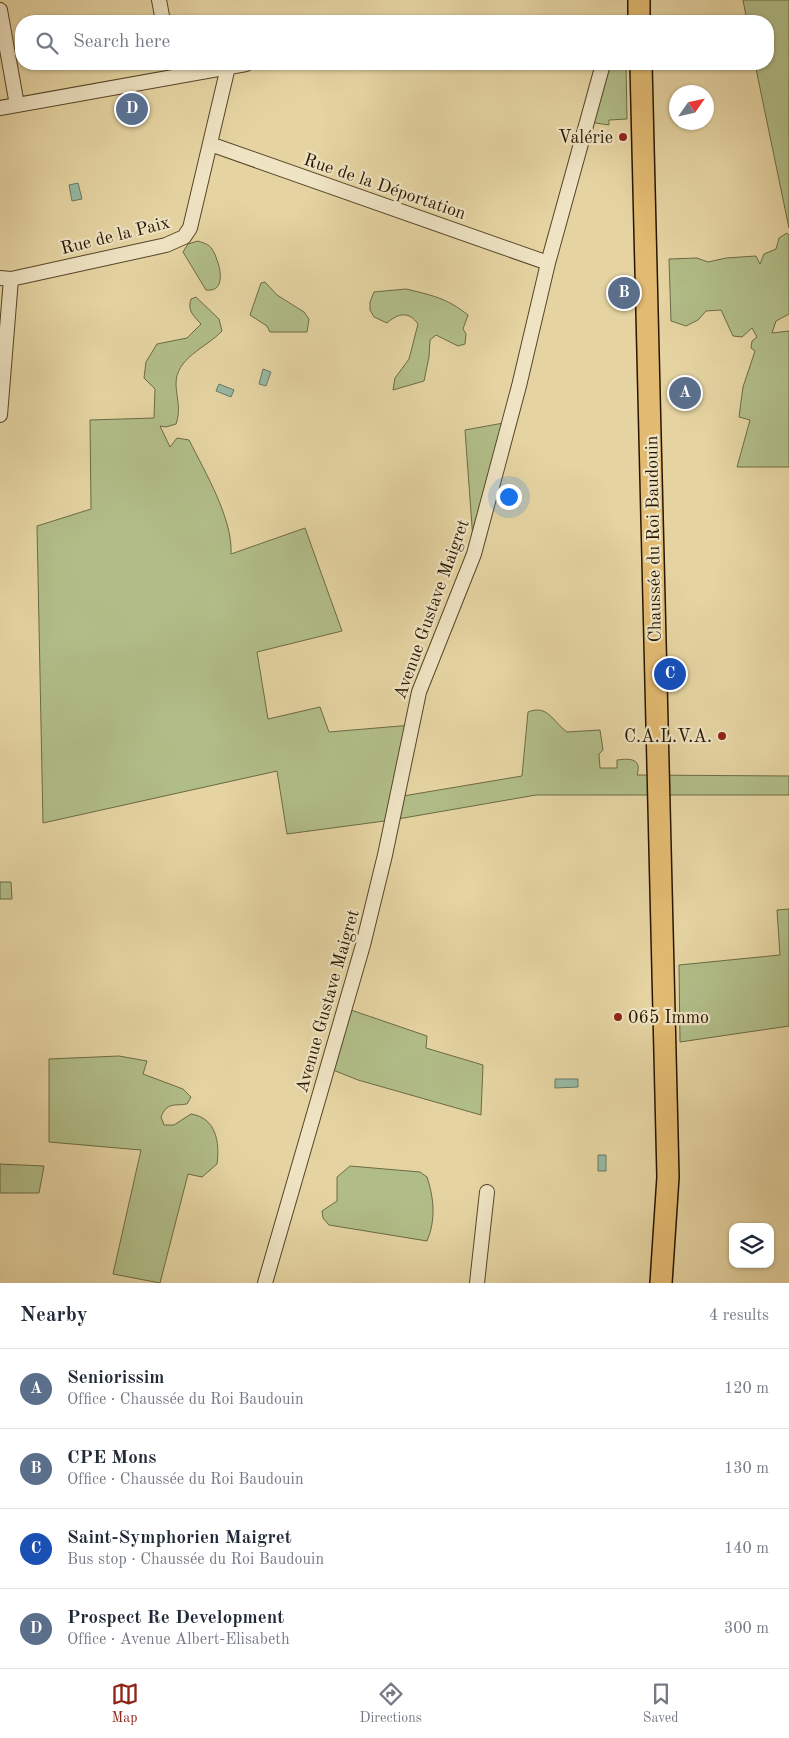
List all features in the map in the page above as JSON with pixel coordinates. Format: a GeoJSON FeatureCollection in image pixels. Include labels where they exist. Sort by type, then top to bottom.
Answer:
{"type":"FeatureCollection","features":[{"type":"Feature","properties":{"kind":"main road"},"geometry":{"type":"LineString","coordinates":[[639,0],[639,15]]}},
{"type":"Feature","properties":{"kind":"main road","name":"Chaussée du Roi Baudouin"},"geometry":{"type":"LineString","coordinates":[[640,70],[668,1176],[661,1283]]}},
{"type":"Feature","properties":{"kind":"street"},"geometry":{"type":"LineString","coordinates":[[159,0],[161,15]]}},
{"type":"Feature","properties":{"kind":"street"},"geometry":{"type":"LineString","coordinates":[[0,10],[18,105]]}},
{"type":"Feature","properties":{"kind":"street"},"geometry":{"type":"LineString","coordinates":[[0,108],[171,70]]}},
{"type":"Feature","properties":{"kind":"street","name":"Rue de la Paix"},"geometry":{"type":"LineString","coordinates":[[5,278],[166,245],[184,237],[190,228],[227,70]]}},
{"type":"Feature","properties":{"kind":"street","name":"Avenue Gustave Maigret"},"geometry":{"type":"LineString","coordinates":[[265,1283],[363,945],[385,855],[419,692],[474,554],[519,386],[548,263],[601,70]]}},
{"type":"Feature","properties":{"kind":"street","name":"Rue de la Déportation"},"geometry":{"type":"LineString","coordinates":[[210,144],[548,263]]}},
{"type":"Feature","properties":{"kind":"street"},"geometry":{"type":"LineString","coordinates":[[0,415],[5,278]]}},
{"type":"Feature","properties":{"kind":"street"},"geometry":{"type":"LineString","coordinates":[[477,1283],[487,1192]]}},
{"type":"Feature","properties":{"kind":"green space"},"geometry":{"type":"Polygon","coordinates":[[[743,0],[789,0],[789,228],[756,70],[774,70],[774,15],[746,15],[743,0]]]}},
{"type":"Feature","properties":{"kind":"green space"},"geometry":{"type":"Polygon","coordinates":[[[603,70],[626,70],[627,119],[609,120],[609,125],[589,122],[603,70]]]}},
{"type":"Feature","properties":{"kind":"green space"},"geometry":{"type":"Polygon","coordinates":[[[787,233],[789,235],[789,314],[776,321],[772,333],[789,331],[789,467],[737,467],[750,420],[739,417],[743,387],[755,351],[751,348],[752,341],[757,337],[752,328],[742,337],[733,336],[721,310],[706,311],[698,320],[686,326],[671,321],[669,259],[697,258],[708,262],[726,258],[756,256],[760,264],[764,254],[776,249],[779,238],[787,233]]]}},
{"type":"Feature","properties":{"kind":"green space"},"geometry":{"type":"Polygon","coordinates":[[[198,241],[211,247],[217,260],[220,281],[213,290],[206,290],[183,252],[188,244],[198,241]]]}},
{"type":"Feature","properties":{"kind":"green space"},"geometry":{"type":"Polygon","coordinates":[[[265,282],[277,295],[304,312],[309,319],[307,332],[270,332],[267,326],[250,315],[261,283],[265,282]]]}},
{"type":"Feature","properties":{"kind":"green space"},"geometry":{"type":"Polygon","coordinates":[[[406,289],[446,301],[468,315],[463,329],[466,334],[465,344],[458,346],[436,335],[430,340],[424,381],[393,390],[395,378],[409,359],[418,324],[407,315],[399,315],[387,323],[374,317],[370,310],[370,302],[374,292],[406,289]]]}},
{"type":"Feature","properties":{"kind":"green space"},"geometry":{"type":"Polygon","coordinates":[[[196,297],[219,319],[222,331],[193,354],[181,368],[177,376],[176,385],[178,409],[176,424],[166,427],[160,426],[170,447],[177,438],[189,440],[223,511],[228,526],[231,554],[305,528],[342,631],[257,652],[268,719],[320,707],[329,732],[412,725],[397,797],[522,776],[528,712],[535,710],[541,710],[550,715],[567,732],[600,730],[603,750],[599,754],[600,768],[617,768],[617,760],[627,759],[637,763],[637,775],[789,776],[789,795],[536,795],[392,820],[287,834],[277,771],[43,823],[37,526],[91,509],[90,420],[154,418],[155,389],[144,378],[146,362],[157,344],[187,338],[201,324],[192,313],[190,307],[191,299],[196,297]]]}},
{"type":"Feature","properties":{"kind":"green space"},"geometry":{"type":"Polygon","coordinates":[[[509,422],[474,554],[465,430],[509,422]]]}},
{"type":"Feature","properties":{"kind":"green space"},"geometry":{"type":"Polygon","coordinates":[[[0,882],[11,882],[12,899],[0,899],[0,882]]]}},
{"type":"Feature","properties":{"kind":"green space"},"geometry":{"type":"Polygon","coordinates":[[[789,909],[789,1026],[680,1042],[679,965],[780,955],[777,910],[789,909]]]}},
{"type":"Feature","properties":{"kind":"green space"},"geometry":{"type":"Polygon","coordinates":[[[351,1010],[427,1036],[426,1048],[483,1065],[481,1115],[358,1080],[333,1070],[351,1010]]]}},
{"type":"Feature","properties":{"kind":"green space"},"geometry":{"type":"Polygon","coordinates":[[[119,1056],[147,1061],[143,1074],[183,1089],[191,1097],[187,1104],[168,1107],[163,1112],[161,1117],[164,1125],[174,1125],[191,1114],[199,1116],[211,1126],[217,1140],[217,1164],[202,1177],[188,1174],[160,1283],[113,1274],[141,1150],[49,1142],[49,1059],[119,1056]]]}},
{"type":"Feature","properties":{"kind":"green space"},"geometry":{"type":"Polygon","coordinates":[[[0,1164],[44,1166],[39,1193],[0,1193],[0,1164]]]}},
{"type":"Feature","properties":{"kind":"green space"},"geometry":{"type":"Polygon","coordinates":[[[350,1166],[420,1172],[427,1177],[431,1193],[433,1217],[427,1241],[329,1225],[323,1218],[322,1211],[337,1201],[337,1177],[350,1166]]]}},
{"type":"Feature","properties":{"kind":"shaded area"},"geometry":{"type":"Polygon","coordinates":[[[78,183],[82,199],[72,201],[69,185],[78,183]]]}},
{"type":"Feature","properties":{"kind":"shaded area"},"geometry":{"type":"Polygon","coordinates":[[[263,369],[271,372],[266,386],[259,384],[263,369]]]}},
{"type":"Feature","properties":{"kind":"shaded area"},"geometry":{"type":"Polygon","coordinates":[[[219,384],[234,390],[231,397],[216,391],[219,384]]]}},
{"type":"Feature","properties":{"kind":"shaded area"},"geometry":{"type":"Polygon","coordinates":[[[555,1079],[578,1079],[578,1087],[555,1088],[555,1079]]]}},
{"type":"Feature","properties":{"kind":"shaded area"},"geometry":{"type":"Polygon","coordinates":[[[598,1155],[606,1155],[606,1171],[598,1171],[598,1155]]]}},
{"type":"Feature","properties":{"kind":"place","name":"Prospect Re Development"},"geometry":{"type":"Point","coordinates":[132,109]}},
{"type":"Feature","properties":{"kind":"place","name":"Valérie"},"geometry":{"type":"Point","coordinates":[623,137]}},
{"type":"Feature","properties":{"kind":"place","name":"CPE Mons"},"geometry":{"type":"Point","coordinates":[624,293]}},
{"type":"Feature","properties":{"kind":"place","name":"Seniorissim"},"geometry":{"type":"Point","coordinates":[685,393]}},
{"type":"Feature","properties":{"kind":"place","name":"Saint-Symphorien Maigret"},"geometry":{"type":"Point","coordinates":[670,674]}},
{"type":"Feature","properties":{"kind":"place","name":"C.A.L.V.A."},"geometry":{"type":"Point","coordinates":[722,736]}},
{"type":"Feature","properties":{"kind":"place","name":"065 Immo"},"geometry":{"type":"Point","coordinates":[618,1017]}}]}
